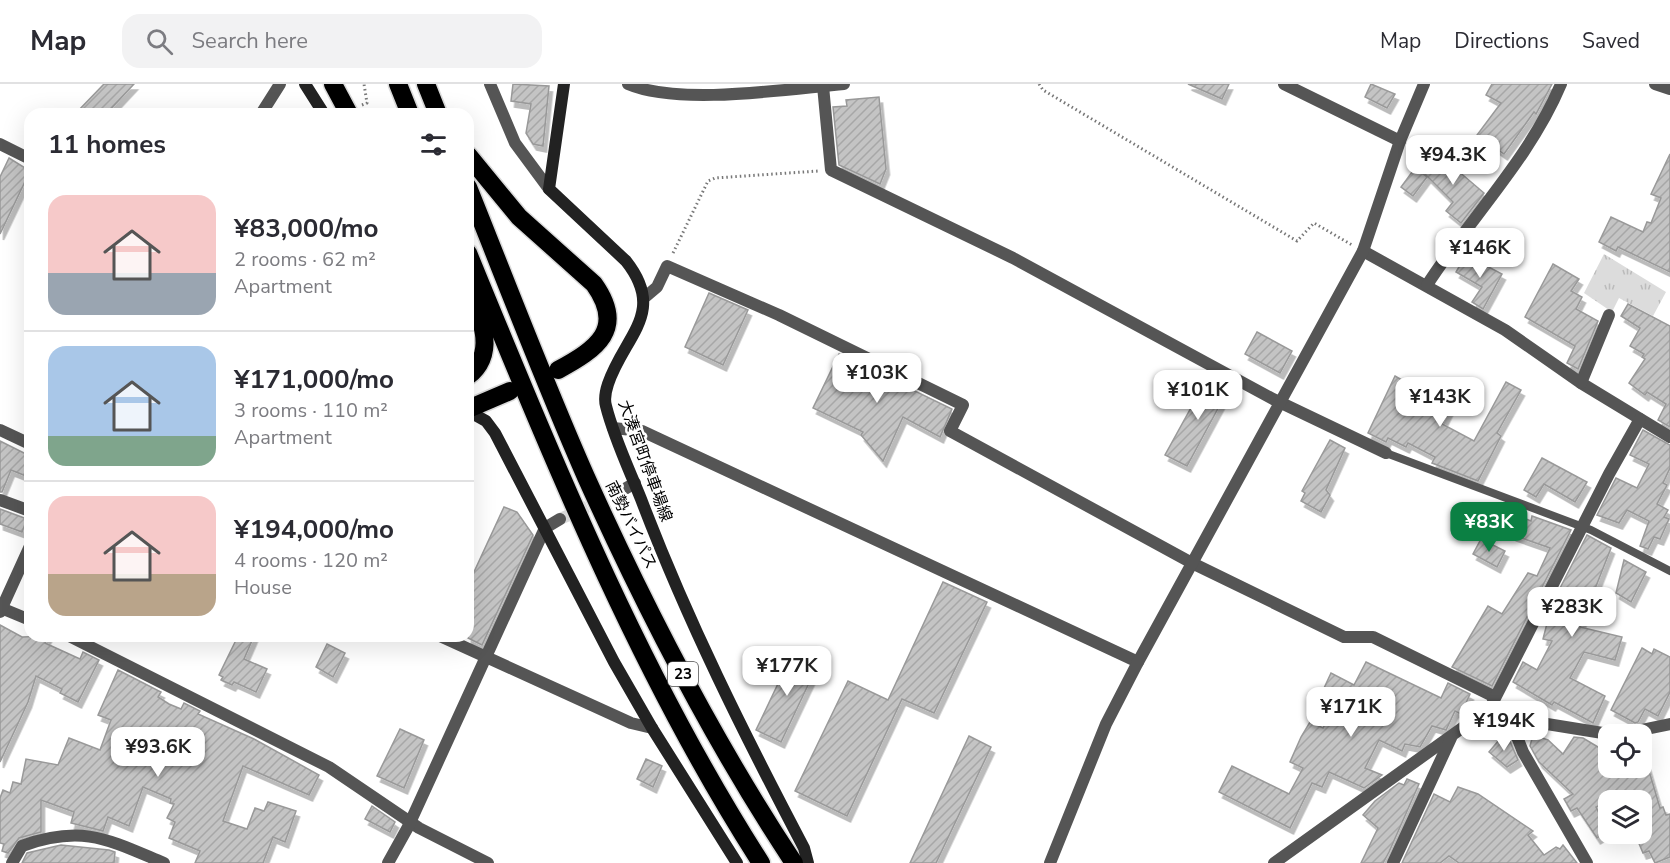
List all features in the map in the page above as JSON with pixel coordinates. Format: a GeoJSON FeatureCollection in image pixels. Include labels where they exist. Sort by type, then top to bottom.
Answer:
{"type":"FeatureCollection","features":[{"type":"Feature","properties":{"kind":"highway"},"geometry":{"type":"LineString","coordinates":[[333,84],[347,108]]}},
{"type":"Feature","properties":{"kind":"highway"},"geometry":{"type":"LineString","coordinates":[[387,84],[397,108]]}},
{"type":"Feature","properties":{"kind":"highway"},"geometry":{"type":"LineString","coordinates":[[398,84],[408,108]]}},
{"type":"Feature","properties":{"kind":"highway"},"geometry":{"type":"LineString","coordinates":[[426,84],[436,108]]}},
{"type":"Feature","properties":{"kind":"highway"},"geometry":{"type":"LineString","coordinates":[[438,84],[447,108]]}},
{"type":"Feature","properties":{"kind":"highway"},"geometry":{"type":"LineString","coordinates":[[474,162],[519,217],[594,284],[601,294],[608,316],[605,333],[595,348],[558,370]]}},
{"type":"Feature","properties":{"kind":"highway","name":"南勢バイパス"},"geometry":{"type":"LineString","coordinates":[[474,202],[586,476],[669,649],[746,790],[794,863]]}},
{"type":"Feature","properties":{"kind":"highway","name":"23"},"geometry":{"type":"LineString","coordinates":[[474,268],[563,483],[649,665],[726,809],[761,863]]}},
{"type":"Feature","properties":{"kind":"highway"},"geometry":{"type":"LineString","coordinates":[[474,301],[483,324],[485,340],[481,358],[474,368]]}},
{"type":"Feature","properties":{"kind":"highway"},"geometry":{"type":"LineString","coordinates":[[474,407],[510,391]]}},
{"type":"Feature","properties":{"kind":"main road"},"geometry":{"type":"LineString","coordinates":[[305,84],[320,108]]}},
{"type":"Feature","properties":{"kind":"main road"},"geometry":{"type":"LineString","coordinates":[[564,84],[549,189],[626,261],[635,272],[644,298]]}},
{"type":"Feature","properties":{"kind":"main road","name":"大湊宮町停車場線"},"geometry":{"type":"LineString","coordinates":[[644,298],[644,312],[606,388],[605,403],[690,619],[739,725],[804,848],[808,863]]}},
{"type":"Feature","properties":{"kind":"main road"},"geometry":{"type":"LineString","coordinates":[[474,414],[486,421],[495,433],[597,631],[652,728],[737,863]]}},
{"type":"Feature","properties":{"kind":"street"},"geometry":{"type":"LineString","coordinates":[[265,108],[280,84]]}},
{"type":"Feature","properties":{"kind":"street"},"geometry":{"type":"LineString","coordinates":[[490,84],[514,143],[549,189]]}},
{"type":"Feature","properties":{"kind":"street"},"geometry":{"type":"LineString","coordinates":[[628,84],[641,90],[685,96],[844,84]]}},
{"type":"Feature","properties":{"kind":"street"},"geometry":{"type":"LineString","coordinates":[[1284,84],[1400,141]]}},
{"type":"Feature","properties":{"kind":"street"},"geometry":{"type":"LineString","coordinates":[[1050,863],[1106,724],[1363,251],[1400,141],[1424,84]]}},
{"type":"Feature","properties":{"kind":"street"},"geometry":{"type":"LineString","coordinates":[[1427,285],[1533,139],[1561,84]]}},
{"type":"Feature","properties":{"kind":"street"},"geometry":{"type":"LineString","coordinates":[[1655,84],[1670,89]]}},
{"type":"Feature","properties":{"kind":"street"},"geometry":{"type":"LineString","coordinates":[[823,86],[831,170],[1013,258],[1280,402],[1386,453]]}},
{"type":"Feature","properties":{"kind":"street"},"geometry":{"type":"LineString","coordinates":[[0,144],[24,156]]}},
{"type":"Feature","properties":{"kind":"street"},"geometry":{"type":"LineString","coordinates":[[1363,251],[1513,335],[1581,383],[1670,437]]}},
{"type":"Feature","properties":{"kind":"street"},"geometry":{"type":"LineString","coordinates":[[644,298],[657,287],[667,266],[778,315],[963,405],[950,431],[1192,562],[1344,637],[1373,637],[1492,702],[1512,724],[1523,753],[1587,863]]}},
{"type":"Feature","properties":{"kind":"street"},"geometry":{"type":"LineString","coordinates":[[1581,383],[1609,315]]}},
{"type":"Feature","properties":{"kind":"street"},"geometry":{"type":"LineString","coordinates":[[1274,863],[1452,737],[1492,702],[1640,419]]}},
{"type":"Feature","properties":{"kind":"street"},"geometry":{"type":"LineString","coordinates":[[613,428],[642,431],[1138,662]]}},
{"type":"Feature","properties":{"kind":"street"},"geometry":{"type":"LineString","coordinates":[[0,430],[24,441]]}},
{"type":"Feature","properties":{"kind":"street"},"geometry":{"type":"LineString","coordinates":[[616,494],[635,483]]}},
{"type":"Feature","properties":{"kind":"street"},"geometry":{"type":"LineString","coordinates":[[0,500],[24,509]]}},
{"type":"Feature","properties":{"kind":"street"},"geometry":{"type":"LineString","coordinates":[[388,863],[545,528],[560,519]]}},
{"type":"Feature","properties":{"kind":"street"},"geometry":{"type":"LineString","coordinates":[[24,559],[1,610],[24,618]]}},
{"type":"Feature","properties":{"kind":"street"},"geometry":{"type":"LineString","coordinates":[[81,642],[329,767],[410,820],[488,863]]}},
{"type":"Feature","properties":{"kind":"street"},"geometry":{"type":"LineString","coordinates":[[453,642],[631,723],[652,728]]}},
{"type":"Feature","properties":{"kind":"street"},"geometry":{"type":"LineString","coordinates":[[1512,724],[1547,724],[1598,732]]}},
{"type":"Feature","properties":{"kind":"street"},"geometry":{"type":"LineString","coordinates":[[1652,728],[1670,724]]}},
{"type":"Feature","properties":{"kind":"street"},"geometry":{"type":"LineString","coordinates":[[1393,863],[1452,737]]}},
{"type":"Feature","properties":{"kind":"street"},"geometry":{"type":"LineString","coordinates":[[12,863],[22,846],[47,839],[83,836],[109,840],[164,863]]}},
{"type":"Feature","properties":{"kind":"lane"},"geometry":{"type":"LineString","coordinates":[[1386,453],[1582,528],[1670,571]]}},
{"type":"Feature","properties":{"kind":"path"},"geometry":{"type":"LineString","coordinates":[[1039,84],[1043,90],[1298,241],[1314,223],[1363,251]]}},
{"type":"Feature","properties":{"kind":"path"},"geometry":{"type":"LineString","coordinates":[[667,266],[708,181],[715,178],[831,170]]}},
{"type":"Feature","properties":{"kind":"green space"},"geometry":{"type":"Polygon","coordinates":[[[1604,254],[1666,292],[1653,316],[1619,298],[1612,312],[1584,293],[1604,254]]]}},
{"type":"Feature","properties":{"kind":"building"},"geometry":{"type":"Polygon","coordinates":[[[104,84],[134,84],[112,108],[81,108],[104,84]]]}},
{"type":"Feature","properties":{"kind":"building"},"geometry":{"type":"Polygon","coordinates":[[[513,84],[549,86],[543,146],[533,144],[526,133],[531,104],[511,101],[513,84]]]}},
{"type":"Feature","properties":{"kind":"building"},"geometry":{"type":"Polygon","coordinates":[[[1188,84],[1229,84],[1222,99],[1188,84]]]}},
{"type":"Feature","properties":{"kind":"building"},"geometry":{"type":"Polygon","coordinates":[[[1371,84],[1395,94],[1387,108],[1365,97],[1371,84]]]}},
{"type":"Feature","properties":{"kind":"building"},"geometry":{"type":"Polygon","coordinates":[[[1492,84],[1552,84],[1536,114],[1534,112],[1504,154],[1477,135],[1501,103],[1486,95],[1492,84]]]}},
{"type":"Feature","properties":{"kind":"building"},"geometry":{"type":"Polygon","coordinates":[[[879,97],[886,169],[880,184],[839,165],[833,107],[847,106],[846,100],[879,97]]]}},
{"type":"Feature","properties":{"kind":"building"},"geometry":{"type":"Polygon","coordinates":[[[1436,152],[1484,193],[1461,223],[1446,211],[1453,202],[1420,169],[1436,152]]]}},
{"type":"Feature","properties":{"kind":"building"},"geometry":{"type":"Polygon","coordinates":[[[1670,154],[1670,272],[1618,247],[1616,251],[1599,242],[1611,217],[1643,232],[1647,222],[1651,223],[1661,198],[1651,194],[1670,154]]]}},
{"type":"Feature","properties":{"kind":"building"},"geometry":{"type":"Polygon","coordinates":[[[9,158],[24,167],[24,184],[0,234],[0,177],[9,158]]]}},
{"type":"Feature","properties":{"kind":"building"},"geometry":{"type":"Polygon","coordinates":[[[1415,168],[1427,177],[1413,196],[1401,187],[1415,168]]]}},
{"type":"Feature","properties":{"kind":"building"},"geometry":{"type":"Polygon","coordinates":[[[1466,255],[1502,274],[1483,309],[1472,302],[1482,287],[1456,272],[1466,255]]]}},
{"type":"Feature","properties":{"kind":"building"},"geometry":{"type":"Polygon","coordinates":[[[1553,264],[1579,279],[1571,291],[1582,297],[1576,309],[1598,321],[1578,369],[1567,363],[1575,346],[1525,317],[1553,264]]]}},
{"type":"Feature","properties":{"kind":"building"},"geometry":{"type":"Polygon","coordinates":[[[709,293],[748,310],[723,365],[685,347],[709,293]]]}},
{"type":"Feature","properties":{"kind":"building"},"geometry":{"type":"Polygon","coordinates":[[[1628,304],[1670,326],[1670,427],[1658,420],[1666,404],[1647,392],[1645,395],[1629,383],[1645,359],[1642,357],[1644,354],[1630,346],[1640,328],[1621,316],[1628,304]]]}},
{"type":"Feature","properties":{"kind":"building"},"geometry":{"type":"Polygon","coordinates":[[[1257,332],[1292,351],[1280,373],[1245,354],[1257,332]]]}},
{"type":"Feature","properties":{"kind":"building"},"geometry":{"type":"Polygon","coordinates":[[[839,354],[952,409],[940,437],[903,417],[883,461],[861,435],[863,432],[813,408],[839,354]]]}},
{"type":"Feature","properties":{"kind":"building"},"geometry":{"type":"Polygon","coordinates":[[[1209,375],[1230,386],[1187,466],[1165,455],[1209,375]]]}},
{"type":"Feature","properties":{"kind":"building"},"geometry":{"type":"Polygon","coordinates":[[[1395,376],[1450,408],[1442,424],[1474,441],[1506,382],[1521,390],[1497,433],[1501,436],[1478,481],[1432,463],[1435,457],[1408,443],[1406,447],[1388,438],[1386,442],[1368,433],[1395,376]]]}},
{"type":"Feature","properties":{"kind":"building"},"geometry":{"type":"Polygon","coordinates":[[[1643,430],[1670,445],[1670,468],[1663,483],[1667,485],[1657,504],[1668,510],[1664,517],[1669,519],[1660,539],[1654,537],[1648,549],[1640,546],[1649,521],[1627,510],[1619,523],[1597,515],[1616,478],[1637,488],[1649,464],[1630,455],[1643,430]]]}},
{"type":"Feature","properties":{"kind":"building"},"geometry":{"type":"Polygon","coordinates":[[[1330,440],[1345,448],[1326,490],[1330,495],[1321,512],[1301,501],[1305,493],[1302,491],[1330,440]]]}},
{"type":"Feature","properties":{"kind":"building"},"geometry":{"type":"Polygon","coordinates":[[[0,441],[24,453],[24,475],[11,470],[0,492],[0,441]]]}},
{"type":"Feature","properties":{"kind":"building"},"geometry":{"type":"Polygon","coordinates":[[[1542,458],[1587,482],[1575,502],[1544,484],[1536,497],[1524,490],[1542,458]]]}},
{"type":"Feature","properties":{"kind":"building"},"geometry":{"type":"Polygon","coordinates":[[[504,507],[517,512],[533,535],[482,645],[474,641],[474,572],[504,507]]]}},
{"type":"Feature","properties":{"kind":"building"},"geometry":{"type":"Polygon","coordinates":[[[0,509],[24,518],[22,532],[0,524],[0,509]]]}},
{"type":"Feature","properties":{"kind":"building"},"geometry":{"type":"Polygon","coordinates":[[[1532,516],[1571,530],[1492,686],[1452,667],[1488,606],[1502,614],[1528,573],[1537,576],[1550,548],[1513,535],[1521,517],[1531,521],[1532,516]]]}},
{"type":"Feature","properties":{"kind":"building"},"geometry":{"type":"Polygon","coordinates":[[[1587,535],[1611,548],[1580,627],[1622,637],[1615,660],[1584,652],[1570,678],[1605,696],[1593,723],[1554,702],[1552,705],[1513,682],[1523,662],[1537,670],[1552,641],[1543,639],[1552,604],[1587,535]]]}},
{"type":"Feature","properties":{"kind":"building"},"geometry":{"type":"Polygon","coordinates":[[[1481,539],[1505,551],[1497,567],[1473,554],[1481,539]]]}},
{"type":"Feature","properties":{"kind":"building"},"geometry":{"type":"Polygon","coordinates":[[[1624,560],[1646,572],[1631,602],[1616,593],[1624,560]]]}},
{"type":"Feature","properties":{"kind":"building"},"geometry":{"type":"Polygon","coordinates":[[[943,582],[987,602],[934,713],[902,699],[847,816],[795,791],[848,681],[888,700],[943,582]]]}},
{"type":"Feature","properties":{"kind":"building"},"geometry":{"type":"Polygon","coordinates":[[[0,625],[24,637],[24,642],[45,642],[80,659],[83,652],[99,660],[78,702],[60,693],[62,689],[36,676],[28,702],[0,762],[0,625]]]}},
{"type":"Feature","properties":{"kind":"building"},"geometry":{"type":"Polygon","coordinates":[[[235,642],[251,642],[244,659],[267,669],[256,692],[234,682],[232,685],[221,680],[223,677],[219,675],[235,642]]]}},
{"type":"Feature","properties":{"kind":"building"},"geometry":{"type":"Polygon","coordinates":[[[327,644],[345,653],[333,677],[316,667],[327,644]]]}},
{"type":"Feature","properties":{"kind":"building"},"geometry":{"type":"Polygon","coordinates":[[[1642,648],[1652,654],[1654,649],[1670,657],[1670,692],[1658,716],[1645,709],[1638,722],[1635,723],[1611,710],[1642,648]]]}},
{"type":"Feature","properties":{"kind":"building"},"geometry":{"type":"Polygon","coordinates":[[[793,652],[818,664],[781,742],[756,730],[793,652]]]}},
{"type":"Feature","properties":{"kind":"building"},"geometry":{"type":"Polygon","coordinates":[[[1366,662],[1441,698],[1448,683],[1470,694],[1461,714],[1455,711],[1446,730],[1432,726],[1420,747],[1405,744],[1402,751],[1379,740],[1365,768],[1382,775],[1364,788],[1329,772],[1322,787],[1312,783],[1290,828],[1219,792],[1232,766],[1289,794],[1303,768],[1290,762],[1301,737],[1310,722],[1323,728],[1334,706],[1319,699],[1331,673],[1354,685],[1366,662]]]}},
{"type":"Feature","properties":{"kind":"building"},"geometry":{"type":"Polygon","coordinates":[[[118,670],[161,692],[158,697],[169,704],[181,709],[184,703],[200,711],[198,714],[254,739],[319,775],[309,795],[243,766],[223,821],[247,829],[255,808],[264,811],[268,802],[296,811],[285,842],[273,837],[263,863],[195,863],[200,851],[169,838],[175,822],[167,818],[174,804],[170,803],[171,799],[143,787],[129,826],[108,817],[103,831],[71,823],[74,812],[41,800],[41,832],[19,838],[8,853],[2,851],[4,844],[0,843],[0,798],[3,790],[10,793],[13,782],[21,784],[26,759],[58,765],[69,738],[100,750],[111,720],[98,715],[118,670]]]}},
{"type":"Feature","properties":{"kind":"building"},"geometry":{"type":"Polygon","coordinates":[[[400,729],[424,740],[404,788],[377,776],[400,729]]]}},
{"type":"Feature","properties":{"kind":"building"},"geometry":{"type":"Polygon","coordinates":[[[1504,734],[1508,737],[1518,760],[1507,767],[1489,752],[1504,734]]]}},
{"type":"Feature","properties":{"kind":"building"},"geometry":{"type":"Polygon","coordinates":[[[1533,735],[1548,740],[1563,754],[1574,737],[1583,738],[1598,747],[1598,778],[1651,778],[1660,808],[1663,807],[1666,815],[1670,814],[1670,857],[1655,863],[1649,851],[1643,853],[1639,844],[1652,844],[1652,790],[1598,790],[1597,838],[1577,808],[1571,811],[1564,799],[1573,794],[1539,762],[1530,746],[1533,735]]]}},
{"type":"Feature","properties":{"kind":"building"},"geometry":{"type":"Polygon","coordinates":[[[969,736],[991,747],[936,863],[910,863],[969,736]]]}},
{"type":"Feature","properties":{"kind":"building"},"geometry":{"type":"Polygon","coordinates":[[[646,759],[662,766],[653,787],[637,779],[646,759]]]}},
{"type":"Feature","properties":{"kind":"building"},"geometry":{"type":"Polygon","coordinates":[[[1407,779],[1419,784],[1383,863],[1361,863],[1378,828],[1363,815],[1375,801],[1399,783],[1404,785],[1407,779]]]}},
{"type":"Feature","properties":{"kind":"building"},"geometry":{"type":"Polygon","coordinates":[[[1458,787],[1478,794],[1533,831],[1528,835],[1544,855],[1556,847],[1560,849],[1563,845],[1577,863],[1459,863],[1449,856],[1440,863],[1402,863],[1434,794],[1450,802],[1458,787]]]}},
{"type":"Feature","properties":{"kind":"building"},"geometry":{"type":"Polygon","coordinates":[[[372,806],[395,822],[390,832],[365,819],[372,806]]]}},
{"type":"Feature","properties":{"kind":"building"},"geometry":{"type":"Polygon","coordinates":[[[61,845],[115,852],[114,863],[22,863],[27,853],[61,845]]]}},
{"type":"Feature","properties":{"kind":"tunnel"},"geometry":{"type":"LineString","coordinates":[[560,519],[616,494]]}}]}
